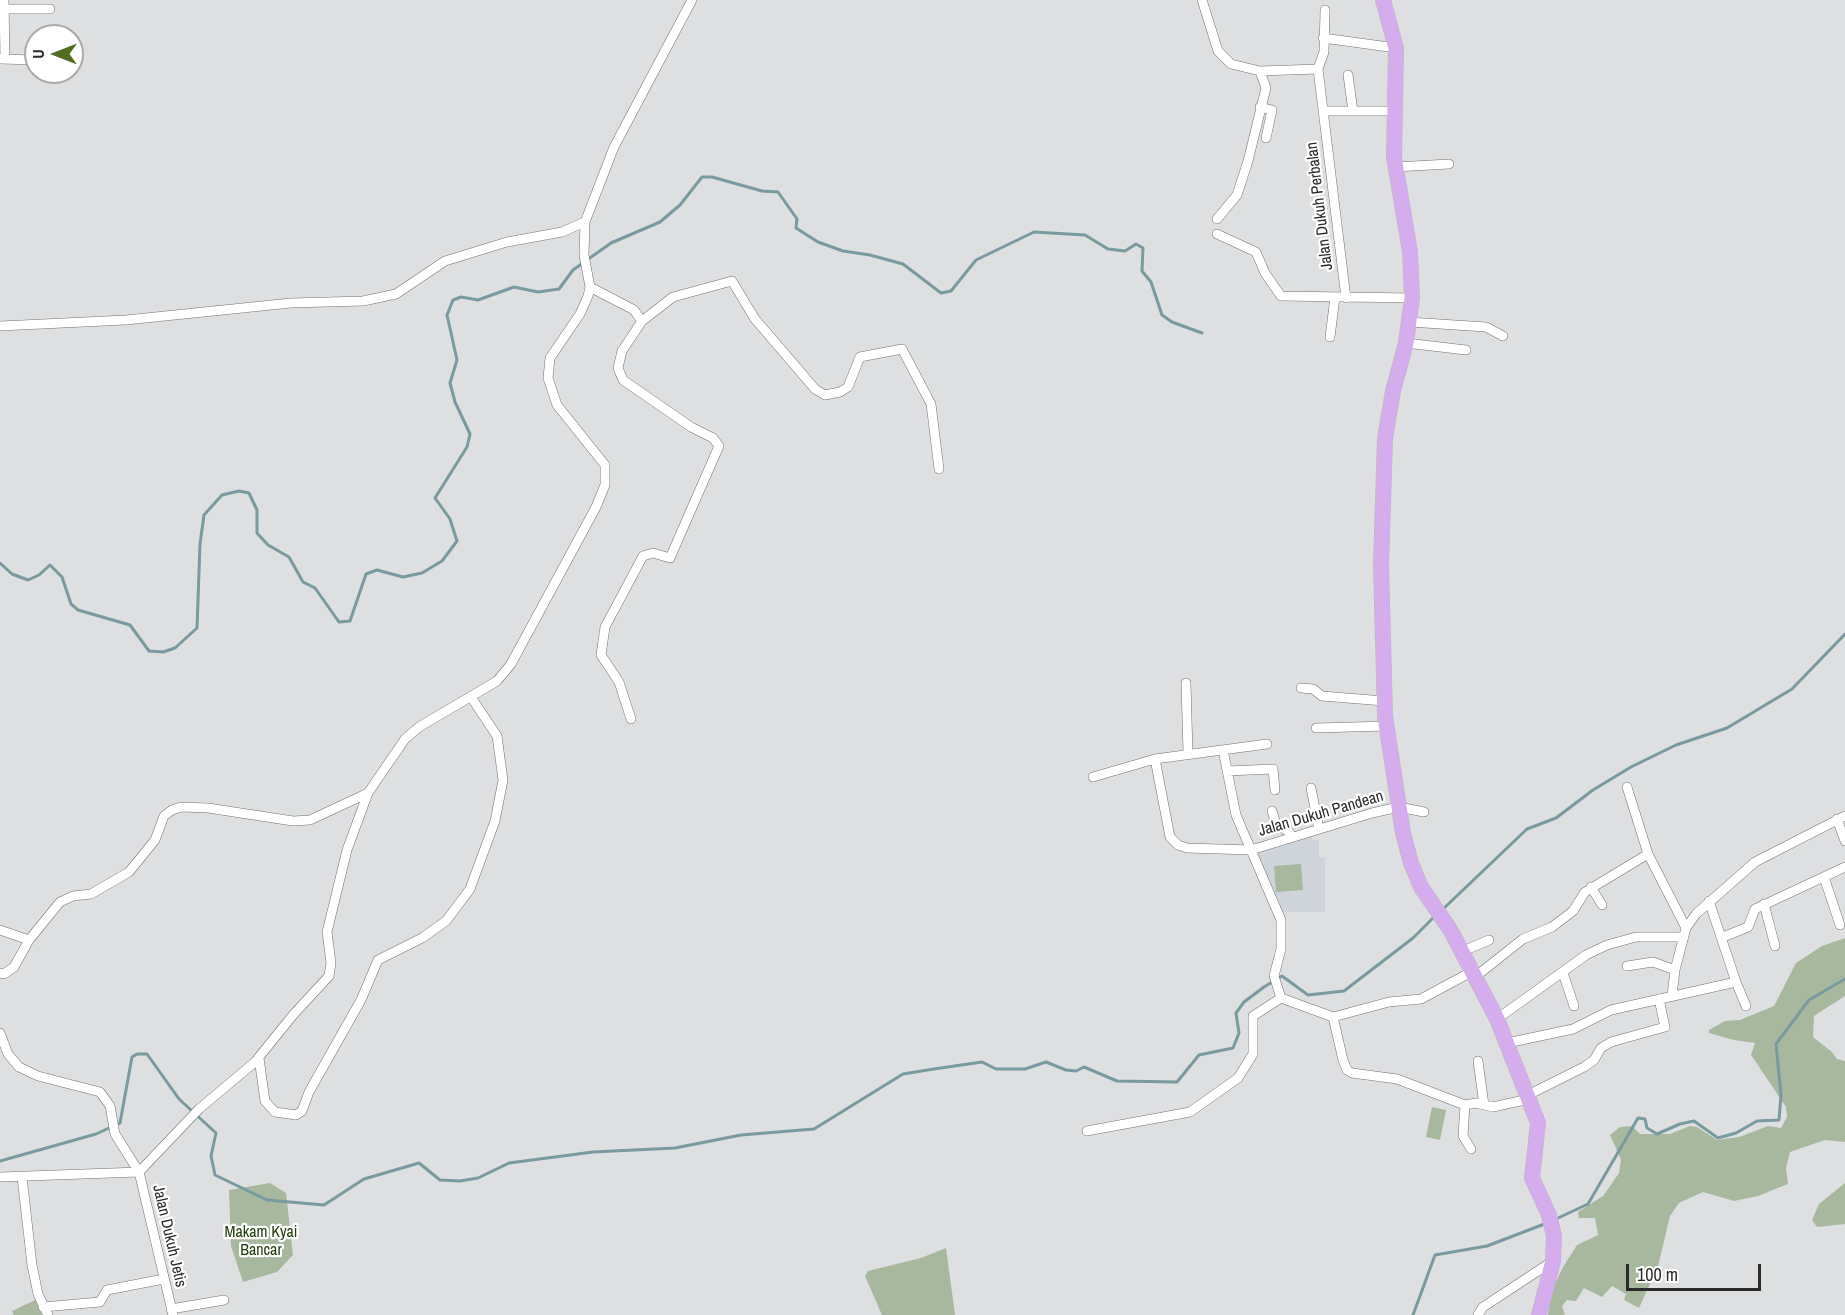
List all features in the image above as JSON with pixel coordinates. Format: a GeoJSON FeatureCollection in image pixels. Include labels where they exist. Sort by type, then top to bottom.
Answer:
{"type":"FeatureCollection","features":[{"type":"Feature","properties":{"kind":"main road"},"geometry":{"type":"LineString","coordinates":[[1383,0],[1396,48],[1395,167],[1410,252],[1412,298],[1406,343],[1393,391],[1385,438],[1381,565],[1384,701],[1399,807],[1412,863],[1421,887],[1451,931],[1497,1019],[1539,1129],[1532,1178],[1549,1215],[1554,1236],[1553,1260],[1539,1315]]}},
{"type":"Feature","properties":{"kind":"street"},"geometry":{"type":"LineString","coordinates":[[0,1033],[8,1054],[19,1067],[38,1076],[100,1092],[110,1106],[115,1134],[139,1172],[195,1113],[259,1058],[293,1015],[329,976],[331,963],[327,932],[347,850],[368,793],[405,739],[419,727],[496,681],[512,664],[570,559],[605,485],[604,465],[556,405],[548,378],[550,358],[585,306],[590,287],[584,267],[585,222],[614,147],[692,0]]}},
{"type":"Feature","properties":{"kind":"street"},"geometry":{"type":"LineString","coordinates":[[1202,0],[1218,51],[1231,64],[1260,70],[1318,69]]}},
{"type":"Feature","properties":{"kind":"street"},"geometry":{"type":"LineString","coordinates":[[24,60],[2,59],[4,4],[50,9]]}},
{"type":"Feature","properties":{"kind":"street","name":"Jalan Dukuh Perbalan"},"geometry":{"type":"LineString","coordinates":[[1325,10],[1324,52],[1318,69],[1346,298]]}},
{"type":"Feature","properties":{"kind":"street"},"geometry":{"type":"LineString","coordinates":[[1323,38],[1396,48]]}},
{"type":"Feature","properties":{"kind":"street"},"geometry":{"type":"LineString","coordinates":[[1217,219],[1237,195],[1242,181],[1266,88],[1260,70]]}},
{"type":"Feature","properties":{"kind":"street"},"geometry":{"type":"LineString","coordinates":[[1348,75],[1353,111]]}},
{"type":"Feature","properties":{"kind":"street"},"geometry":{"type":"LineString","coordinates":[[1260,107],[1272,110],[1266,138]]}},
{"type":"Feature","properties":{"kind":"street"},"geometry":{"type":"LineString","coordinates":[[1324,111],[1396,111]]}},
{"type":"Feature","properties":{"kind":"street"},"geometry":{"type":"LineString","coordinates":[[1395,167],[1449,164]]}},
{"type":"Feature","properties":{"kind":"street"},"geometry":{"type":"LineString","coordinates":[[0,326],[126,320],[291,303],[363,301],[396,294],[445,261],[507,242],[562,232],[585,222]]}},
{"type":"Feature","properties":{"kind":"street"},"geometry":{"type":"LineString","coordinates":[[1217,234],[1256,252],[1265,273],[1281,296],[1412,298]]}},
{"type":"Feature","properties":{"kind":"street"},"geometry":{"type":"LineString","coordinates":[[631,718],[619,682],[601,655],[605,627],[643,556],[653,553],[670,558],[719,446],[713,438],[668,412],[620,376],[619,361],[622,351],[642,321],[673,297],[732,281],[755,319],[815,389],[825,395],[840,392],[848,387],[860,357],[902,349],[931,404],[939,469]]}},
{"type":"Feature","properties":{"kind":"street"},"geometry":{"type":"LineString","coordinates":[[590,287],[634,310],[642,321]]}},
{"type":"Feature","properties":{"kind":"street"},"geometry":{"type":"LineString","coordinates":[[1330,337],[1335,297]]}},
{"type":"Feature","properties":{"kind":"street"},"geometry":{"type":"LineString","coordinates":[[1409,322],[1486,327],[1503,336]]}},
{"type":"Feature","properties":{"kind":"street"},"geometry":{"type":"LineString","coordinates":[[1406,343],[1466,350]]}},
{"type":"Feature","properties":{"kind":"street"},"geometry":{"type":"LineString","coordinates":[[1186,683],[1188,753]]}},
{"type":"Feature","properties":{"kind":"street"},"geometry":{"type":"LineString","coordinates":[[1301,688],[1313,689],[1322,696],[1384,701]]}},
{"type":"Feature","properties":{"kind":"street"},"geometry":{"type":"LineString","coordinates":[[259,1058],[265,1101],[275,1112],[296,1115],[302,1111],[309,1092],[361,1000],[378,960],[422,938],[446,921],[470,889],[495,821],[503,780],[497,736],[471,697]]}},
{"type":"Feature","properties":{"kind":"street"},"geometry":{"type":"LineString","coordinates":[[1316,728],[1387,726]]}},
{"type":"Feature","properties":{"kind":"street"},"geometry":{"type":"LineString","coordinates":[[1092,777],[1155,759],[1267,744]]}},
{"type":"Feature","properties":{"kind":"street","name":"Jalan Dukuh Pandean"},"geometry":{"type":"LineString","coordinates":[[1223,750],[1236,815],[1281,920],[1281,949],[1275,981],[1281,998]]}},
{"type":"Feature","properties":{"kind":"street","name":"Jalan Dukuh Pandean"},"geometry":{"type":"LineString","coordinates":[[1155,759],[1173,842],[1187,848],[1251,850],[1399,807]]}},
{"type":"Feature","properties":{"kind":"street"},"geometry":{"type":"LineString","coordinates":[[1227,771],[1273,769],[1275,790]]}},
{"type":"Feature","properties":{"kind":"street"},"geometry":{"type":"LineString","coordinates":[[1627,787],[1648,854],[1684,932]]}},
{"type":"Feature","properties":{"kind":"street"},"geometry":{"type":"LineString","coordinates":[[1311,788],[1319,829]]}},
{"type":"Feature","properties":{"kind":"street"},"geometry":{"type":"LineString","coordinates":[[0,973],[4,974],[14,967],[29,940],[60,902],[73,896],[91,894],[129,872],[154,840],[164,816],[172,810],[181,807],[208,808],[293,821],[310,820],[368,793]]}},
{"type":"Feature","properties":{"kind":"street"},"geometry":{"type":"LineString","coordinates":[[1399,807],[1424,812]]}},
{"type":"Feature","properties":{"kind":"street"},"geometry":{"type":"LineString","coordinates":[[1272,811],[1276,824],[1289,831],[1292,837]]}},
{"type":"Feature","properties":{"kind":"street"},"geometry":{"type":"LineString","coordinates":[[1672,996],[1675,970],[1684,932],[1709,901],[1755,862],[1841,818],[1845,841]]}},
{"type":"Feature","properties":{"kind":"street"},"geometry":{"type":"LineString","coordinates":[[1087,1131],[1190,1112],[1238,1078],[1253,1054],[1253,1016],[1281,998],[1333,1017],[1389,1002],[1421,999],[1474,974],[1523,939],[1551,927],[1573,911],[1585,892],[1648,854]]}},
{"type":"Feature","properties":{"kind":"street"},"geometry":{"type":"LineString","coordinates":[[1723,937],[1748,927],[1752,912],[1764,904],[1845,867]]}},
{"type":"Feature","properties":{"kind":"street"},"geometry":{"type":"LineString","coordinates":[[1824,877],[1840,925]]}},
{"type":"Feature","properties":{"kind":"street"},"geometry":{"type":"LineString","coordinates":[[1592,887],[1602,905]]}},
{"type":"Feature","properties":{"kind":"street"},"geometry":{"type":"LineString","coordinates":[[1709,901],[1746,1006]]}},
{"type":"Feature","properties":{"kind":"street"},"geometry":{"type":"LineString","coordinates":[[1764,904],[1775,946]]}},
{"type":"Feature","properties":{"kind":"street"},"geometry":{"type":"LineString","coordinates":[[0,930],[29,940]]}},
{"type":"Feature","properties":{"kind":"street"},"geometry":{"type":"LineString","coordinates":[[1497,1019],[1586,955],[1624,939],[1684,932]]}},
{"type":"Feature","properties":{"kind":"street"},"geometry":{"type":"LineString","coordinates":[[1461,952],[1489,940]]}},
{"type":"Feature","properties":{"kind":"street"},"geometry":{"type":"LineString","coordinates":[[1627,966],[1653,962],[1675,970]]}},
{"type":"Feature","properties":{"kind":"street"},"geometry":{"type":"LineString","coordinates":[[1563,973],[1574,1006]]}},
{"type":"Feature","properties":{"kind":"street"},"geometry":{"type":"LineString","coordinates":[[1507,1043],[1573,1029],[1611,1010],[1736,982]]}},
{"type":"Feature","properties":{"kind":"street"},"geometry":{"type":"LineString","coordinates":[[1333,1017],[1347,1070],[1397,1079],[1465,1105],[1494,1107],[1528,1097],[1584,1067],[1594,1060],[1601,1048],[1611,1042],[1665,1027],[1659,999]]}},
{"type":"Feature","properties":{"kind":"street"},"geometry":{"type":"LineString","coordinates":[[1478,1061],[1484,1105]]}},
{"type":"Feature","properties":{"kind":"street"},"geometry":{"type":"LineString","coordinates":[[1465,1105],[1463,1136],[1471,1149]]}},
{"type":"Feature","properties":{"kind":"street","name":"Jalan Dukuh Jetis"},"geometry":{"type":"LineString","coordinates":[[0,1177],[139,1172],[172,1312]]}},
{"type":"Feature","properties":{"kind":"street"},"geometry":{"type":"LineString","coordinates":[[22,1177],[32,1265],[45,1311],[100,1302],[107,1290],[164,1279]]}},
{"type":"Feature","properties":{"kind":"street"},"geometry":{"type":"LineString","coordinates":[[1478,1315],[1483,1307],[1553,1260]]}},
{"type":"Feature","properties":{"kind":"street"},"geometry":{"type":"LineString","coordinates":[[172,1312],[224,1300]]}},
{"type":"Feature","properties":{"kind":"shaded area"},"geometry":{"type":"Polygon","coordinates":[[[1312,826],[1312,840],[1319,840],[1319,857],[1325,857],[1325,912],[1280,912],[1252,846],[1312,826]]]}},
{"type":"Feature","properties":{"kind":"green space"},"geometry":{"type":"Polygon","coordinates":[[[1301,864],[1303,890],[1276,892],[1274,866],[1301,864]]]}},
{"type":"Feature","properties":{"kind":"green space"},"geometry":{"type":"Polygon","coordinates":[[[1845,938],[1845,996],[1814,1016],[1813,1037],[1837,1059],[1845,1061],[1845,1142],[1825,1140],[1790,1152],[1786,1168],[1788,1184],[1758,1196],[1734,1201],[1703,1192],[1679,1203],[1670,1216],[1658,1266],[1639,1308],[1624,1300],[1626,1294],[1612,1286],[1602,1297],[1584,1288],[1576,1301],[1567,1300],[1562,1306],[1565,1315],[1548,1315],[1552,1290],[1563,1267],[1577,1245],[1598,1235],[1595,1218],[1579,1218],[1578,1212],[1603,1196],[1619,1173],[1621,1160],[1610,1135],[1620,1127],[1632,1126],[1640,1134],[1670,1134],[1690,1126],[1697,1127],[1717,1140],[1739,1137],[1768,1126],[1781,1128],[1787,1117],[1786,1107],[1751,1055],[1755,1043],[1709,1033],[1709,1030],[1725,1021],[1740,1020],[1774,1006],[1796,963],[1822,946],[1845,938]]]}},
{"type":"Feature","properties":{"kind":"green space"},"geometry":{"type":"Polygon","coordinates":[[[1432,1107],[1446,1110],[1440,1140],[1426,1137],[1432,1107]]]}},
{"type":"Feature","properties":{"kind":"green space","name":"Makam Kyai Bancar"},"geometry":{"type":"Polygon","coordinates":[[[270,1183],[286,1193],[293,1255],[277,1272],[243,1282],[231,1246],[229,1190],[270,1183]]]}},
{"type":"Feature","properties":{"kind":"green space"},"geometry":{"type":"Polygon","coordinates":[[[1845,1183],[1845,1224],[1817,1227],[1812,1220],[1819,1204],[1845,1183]]]}},
{"type":"Feature","properties":{"kind":"green space"},"geometry":{"type":"Polygon","coordinates":[[[946,1248],[955,1315],[882,1315],[865,1276],[868,1271],[921,1258],[946,1248]]]}},
{"type":"Feature","properties":{"kind":"green space"},"geometry":{"type":"Polygon","coordinates":[[[35,1300],[42,1315],[14,1315],[12,1311],[35,1300]]]}},
{"type":"Feature","properties":{"kind":"waterway"},"geometry":{"type":"LineString","coordinates":[[0,563],[12,574],[28,580],[39,575],[50,565],[62,577],[71,604],[78,610],[130,625],[149,651],[163,652],[175,648],[197,628],[200,544],[204,515],[222,495],[239,491],[249,493],[257,510],[257,533],[268,545],[289,557],[303,582],[315,588],[339,622],[350,621],[366,574],[377,570],[403,577],[422,573],[442,561],[457,541],[450,519],[435,498],[467,447],[470,434],[455,402],[450,383],[457,360],[447,315],[453,300],[461,297],[478,300],[514,287],[538,292],[559,289],[573,270],[611,243],[660,222],[680,205],[702,177],[712,177],[762,191],[778,192],[797,219],[796,228],[818,242],[843,251],[870,255],[903,264],[941,293],[951,291],[976,260],[1034,232],[1085,235],[1108,249],[1125,251],[1136,244],[1143,248],[1142,271],[1151,282],[1162,315],[1172,322],[1202,333]]}},
{"type":"Feature","properties":{"kind":"waterway"},"geometry":{"type":"LineString","coordinates":[[1441,911],[1527,829],[1556,818],[1593,790],[1631,767],[1676,745],[1727,728],[1792,689],[1845,634]]}},
{"type":"Feature","properties":{"kind":"waterway"},"geometry":{"type":"LineString","coordinates":[[0,1161],[96,1134],[120,1123],[132,1057],[137,1054],[147,1054],[179,1099],[216,1133],[211,1156],[215,1175],[267,1200],[324,1205],[364,1179],[419,1163],[440,1180],[460,1181],[478,1178],[509,1163],[593,1152],[675,1148],[741,1135],[814,1129],[903,1074],[982,1062],[996,1069],[1025,1069],[1046,1062],[1066,1070],[1076,1071],[1084,1067],[1117,1081],[1177,1082],[1199,1055],[1233,1048],[1239,1033],[1236,1013],[1244,1002],[1264,987],[1282,976],[1308,995],[1344,991],[1413,938],[1434,917]]}},
{"type":"Feature","properties":{"kind":"waterway"},"geometry":{"type":"LineString","coordinates":[[1556,1219],[1588,1204],[1638,1118],[1645,1119],[1647,1128],[1657,1134],[1680,1124],[1694,1121],[1718,1138],[1736,1133],[1757,1121],[1779,1120],[1781,1095],[1776,1044],[1809,1000],[1845,979]]}},
{"type":"Feature","properties":{"kind":"waterway"},"geometry":{"type":"LineString","coordinates":[[1413,1315],[1435,1255],[1487,1246],[1547,1223]]}}]}
